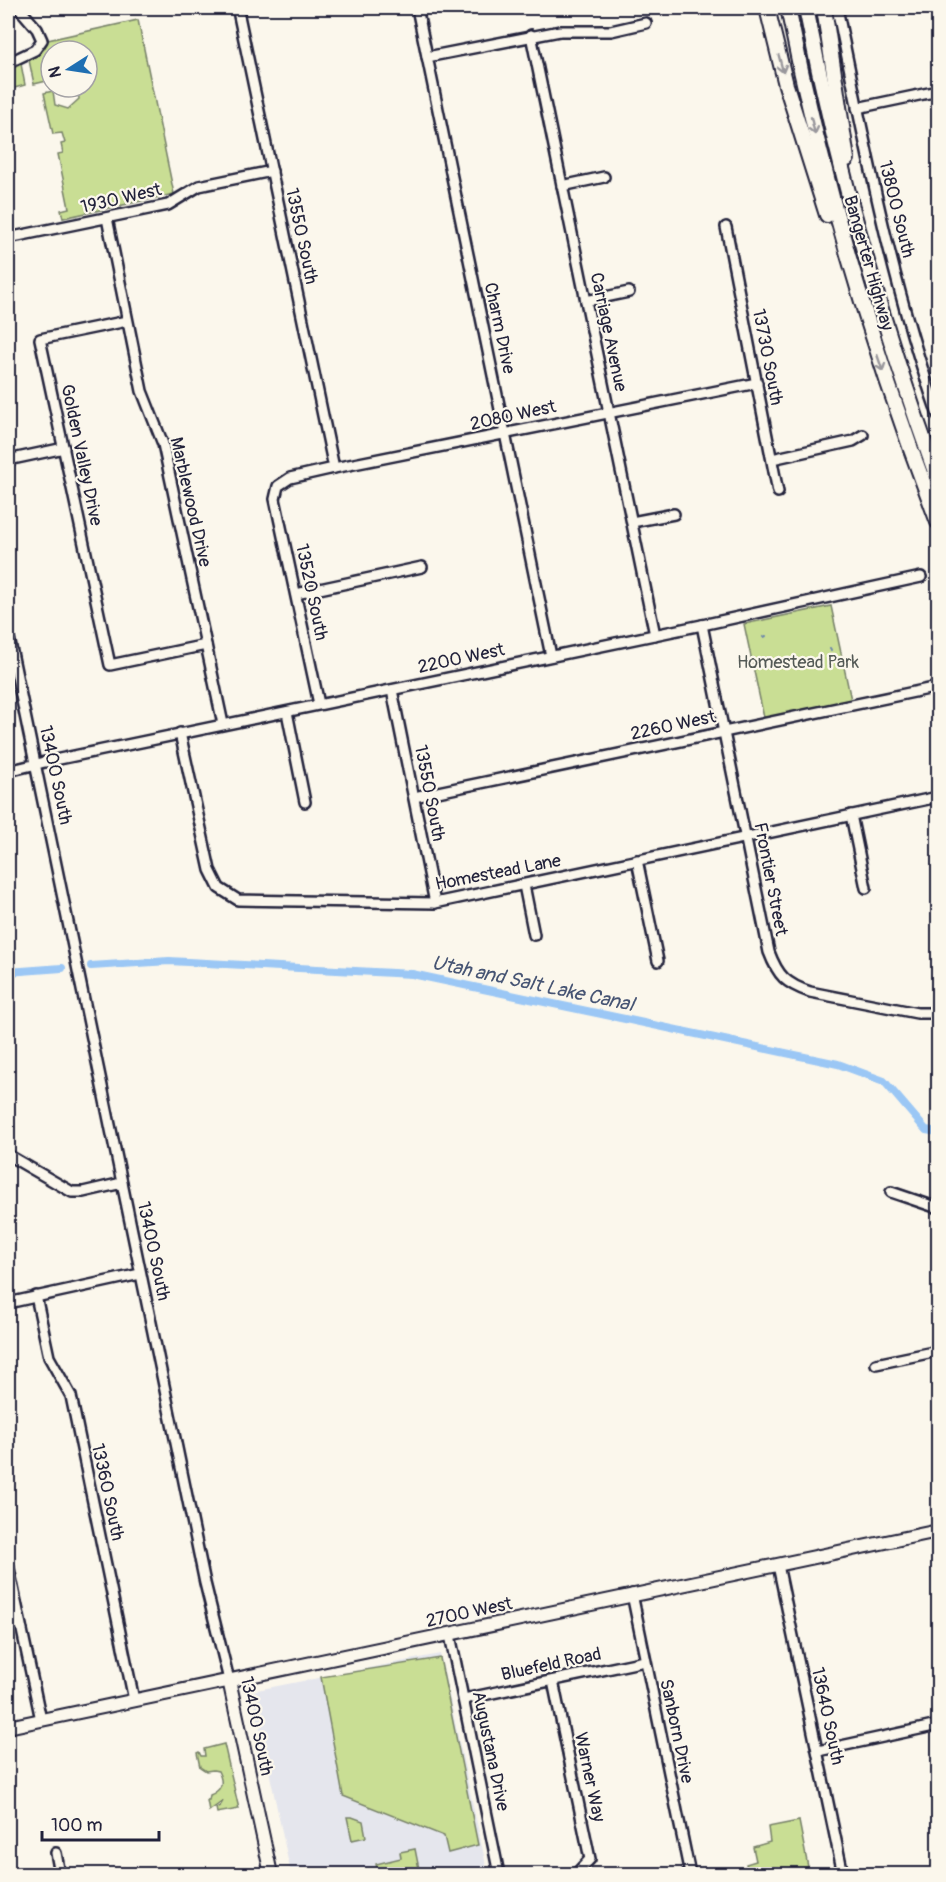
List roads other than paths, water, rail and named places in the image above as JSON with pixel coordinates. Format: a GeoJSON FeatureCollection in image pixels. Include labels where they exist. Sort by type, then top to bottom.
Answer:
{"type":"FeatureCollection","features":[{"type":"Feature","properties":{"kind":"highway"},"geometry":{"type":"LineString","coordinates":[[767,8],[786,85],[822,202],[862,307]]}},
{"type":"Feature","properties":{"kind":"highway","name":"Bangerter Highway"},"geometry":{"type":"LineString","coordinates":[[788,8],[824,170],[862,307],[900,422],[939,522]]}},
{"type":"Feature","properties":{"kind":"highway","name":"Bangerter Highway"},"geometry":{"type":"LineString","coordinates":[[806,8],[834,138],[867,264],[901,373],[939,480]]}},
{"type":"Feature","properties":{"kind":"highway"},"geometry":{"type":"LineString","coordinates":[[824,8],[851,182],[867,264]]}},
{"type":"Feature","properties":{"kind":"main road","name":"2700 West"},"geometry":{"type":"LineString","coordinates":[[8,1727],[939,1531]]}},
{"type":"Feature","properties":{"kind":"main road","name":"13400 South"},"geometry":{"type":"LineString","coordinates":[[229,1680],[271,1875]]}},
{"type":"Feature","properties":{"kind":"street"},"geometry":{"type":"LineString","coordinates":[[8,63],[34,50],[42,40],[37,29],[19,8]]}},
{"type":"Feature","properties":{"kind":"street","name":"Charm Drive"},"geometry":{"type":"LineString","coordinates":[[417,8],[551,656]]}},
{"type":"Feature","properties":{"kind":"street","name":"13800 South"},"geometry":{"type":"LineString","coordinates":[[837,8],[875,191],[894,267],[913,337],[939,415]]}},
{"type":"Feature","properties":{"kind":"street","name":"13550 South"},"geometry":{"type":"LineString","coordinates":[[238,11],[334,468]]}},
{"type":"Feature","properties":{"kind":"street"},"geometry":{"type":"LineString","coordinates":[[427,57],[531,35],[560,31],[611,31],[646,23]]}},
{"type":"Feature","properties":{"kind":"street","name":"Carriage Avenue"},"geometry":{"type":"LineString","coordinates":[[531,35],[655,635]]}},
{"type":"Feature","properties":{"kind":"street"},"geometry":{"type":"LineString","coordinates":[[857,108],[939,91]]}},
{"type":"Feature","properties":{"kind":"street","name":"1930 West"},"geometry":{"type":"LineString","coordinates":[[8,238],[168,205],[199,186],[272,171]]}},
{"type":"Feature","properties":{"kind":"street"},"geometry":{"type":"LineString","coordinates":[[562,186],[604,177]]}},
{"type":"Feature","properties":{"kind":"street","name":"Marblewood Drive"},"geometry":{"type":"LineString","coordinates":[[107,218],[142,392],[164,444],[224,724]]}},
{"type":"Feature","properties":{"kind":"street","name":"13730 South"},"geometry":{"type":"LineString","coordinates":[[726,227],[778,492]]}},
{"type":"Feature","properties":{"kind":"street"},"geometry":{"type":"LineString","coordinates":[[586,301],[629,292]]}},
{"type":"Feature","properties":{"kind":"street","name":"Golden Valley Drive"},"geometry":{"type":"LineString","coordinates":[[127,321],[40,339],[110,665],[206,645]]}},
{"type":"Feature","properties":{"kind":"street","name":"2080 West"},"geometry":{"type":"LineString","coordinates":[[278,486],[290,478],[334,468],[756,383]]}},
{"type":"Feature","properties":{"kind":"street"},"geometry":{"type":"LineString","coordinates":[[772,459],[853,441],[863,435]]}},
{"type":"Feature","properties":{"kind":"street"},"geometry":{"type":"LineString","coordinates":[[8,459],[64,448]]}},
{"type":"Feature","properties":{"kind":"street","name":"13520 South"},"geometry":{"type":"LineString","coordinates":[[278,486],[275,499],[319,704]]}},
{"type":"Feature","properties":{"kind":"street"},"geometry":{"type":"LineString","coordinates":[[632,522],[674,514]]}},
{"type":"Feature","properties":{"kind":"street"},"geometry":{"type":"LineString","coordinates":[[296,594],[422,567]]}},
{"type":"Feature","properties":{"kind":"street","name":"2200 West"},"geometry":{"type":"LineString","coordinates":[[8,771],[921,577]]}},
{"type":"Feature","properties":{"kind":"street","name":"Frontier Street"},"geometry":{"type":"LineString","coordinates":[[702,625],[774,968],[782,978],[810,992],[917,1013],[939,1013]]}},
{"type":"Feature","properties":{"kind":"street","name":"13400 South"},"geometry":{"type":"LineString","coordinates":[[8,633],[205,1583],[229,1680]]}},
{"type":"Feature","properties":{"kind":"street","name":"2260 West"},"geometry":{"type":"LineString","coordinates":[[414,797],[939,687]]}},
{"type":"Feature","properties":{"kind":"street","name":"13550 South"},"geometry":{"type":"LineString","coordinates":[[392,690],[435,903]]}},
{"type":"Feature","properties":{"kind":"street"},"geometry":{"type":"LineString","coordinates":[[286,712],[305,802]]}},
{"type":"Feature","properties":{"kind":"street","name":"Homestead Lane"},"geometry":{"type":"LineString","coordinates":[[180,733],[210,870],[219,888],[238,900],[435,903],[939,797]]}},
{"type":"Feature","properties":{"kind":"street"},"geometry":{"type":"LineString","coordinates":[[851,815],[866,888]]}},
{"type":"Feature","properties":{"kind":"street"},"geometry":{"type":"LineString","coordinates":[[637,860],[658,961]]}},
{"type":"Feature","properties":{"kind":"street"},"geometry":{"type":"LineString","coordinates":[[524,885],[534,935]]}},
{"type":"Feature","properties":{"kind":"street"},"geometry":{"type":"LineString","coordinates":[[8,1155],[72,1192],[83,1192],[122,1183]]}},
{"type":"Feature","properties":{"kind":"street"},"geometry":{"type":"LineString","coordinates":[[891,1192],[939,1208]]}},
{"type":"Feature","properties":{"kind":"street"},"geometry":{"type":"LineString","coordinates":[[8,1303],[140,1274]]}},
{"type":"Feature","properties":{"kind":"street","name":"13360 South"},"geometry":{"type":"LineString","coordinates":[[36,1296],[49,1358],[71,1396],[134,1700]]}},
{"type":"Feature","properties":{"kind":"street"},"geometry":{"type":"LineString","coordinates":[[876,1364],[939,1351]]}},
{"type":"Feature","properties":{"kind":"street"},"geometry":{"type":"LineString","coordinates":[[8,1564],[40,1720]]}},
{"type":"Feature","properties":{"kind":"street","name":"13640 South"},"geometry":{"type":"LineString","coordinates":[[778,1565],[843,1875]]}},
{"type":"Feature","properties":{"kind":"street","name":"Sanborn Drive"},"geometry":{"type":"LineString","coordinates":[[632,1594],[690,1875]]}},
{"type":"Feature","properties":{"kind":"street"},"geometry":{"type":"LineString","coordinates":[[8,1626],[20,1623]]}},
{"type":"Feature","properties":{"kind":"street","name":"Augustana Drive"},"geometry":{"type":"LineString","coordinates":[[450,1635],[499,1875]]}},
{"type":"Feature","properties":{"kind":"street","name":"Bluefeld Road"},"geometry":{"type":"LineString","coordinates":[[464,1699],[645,1661]]}},
{"type":"Feature","properties":{"kind":"street","name":"Warner Way"},"geometry":{"type":"LineString","coordinates":[[553,1681],[590,1859],[576,1875]]}},
{"type":"Feature","properties":{"kind":"street"},"geometry":{"type":"LineString","coordinates":[[818,1751],[939,1725]]}},
{"type":"Feature","properties":{"kind":"street"},"geometry":{"type":"LineString","coordinates":[[56,1853],[60,1875]]}},
{"type":"Feature","properties":{"kind":"waterway","name":"Utah and Salt Lake Canal"},"geometry":{"type":"LineString","coordinates":[[91,966],[169,961],[412,974],[838,1064],[884,1081],[926,1130],[938,1132]]}},
{"type":"Feature","properties":{"kind":"waterway","name":"Utah and Salt Lake Canal"},"geometry":{"type":"LineString","coordinates":[[8,972],[62,968]]}},
{"type":"Feature","properties":{"kind":"park label","name":"Homestead Park"},"geometry":{"type":"Point","coordinates":[798,662]}}]}
